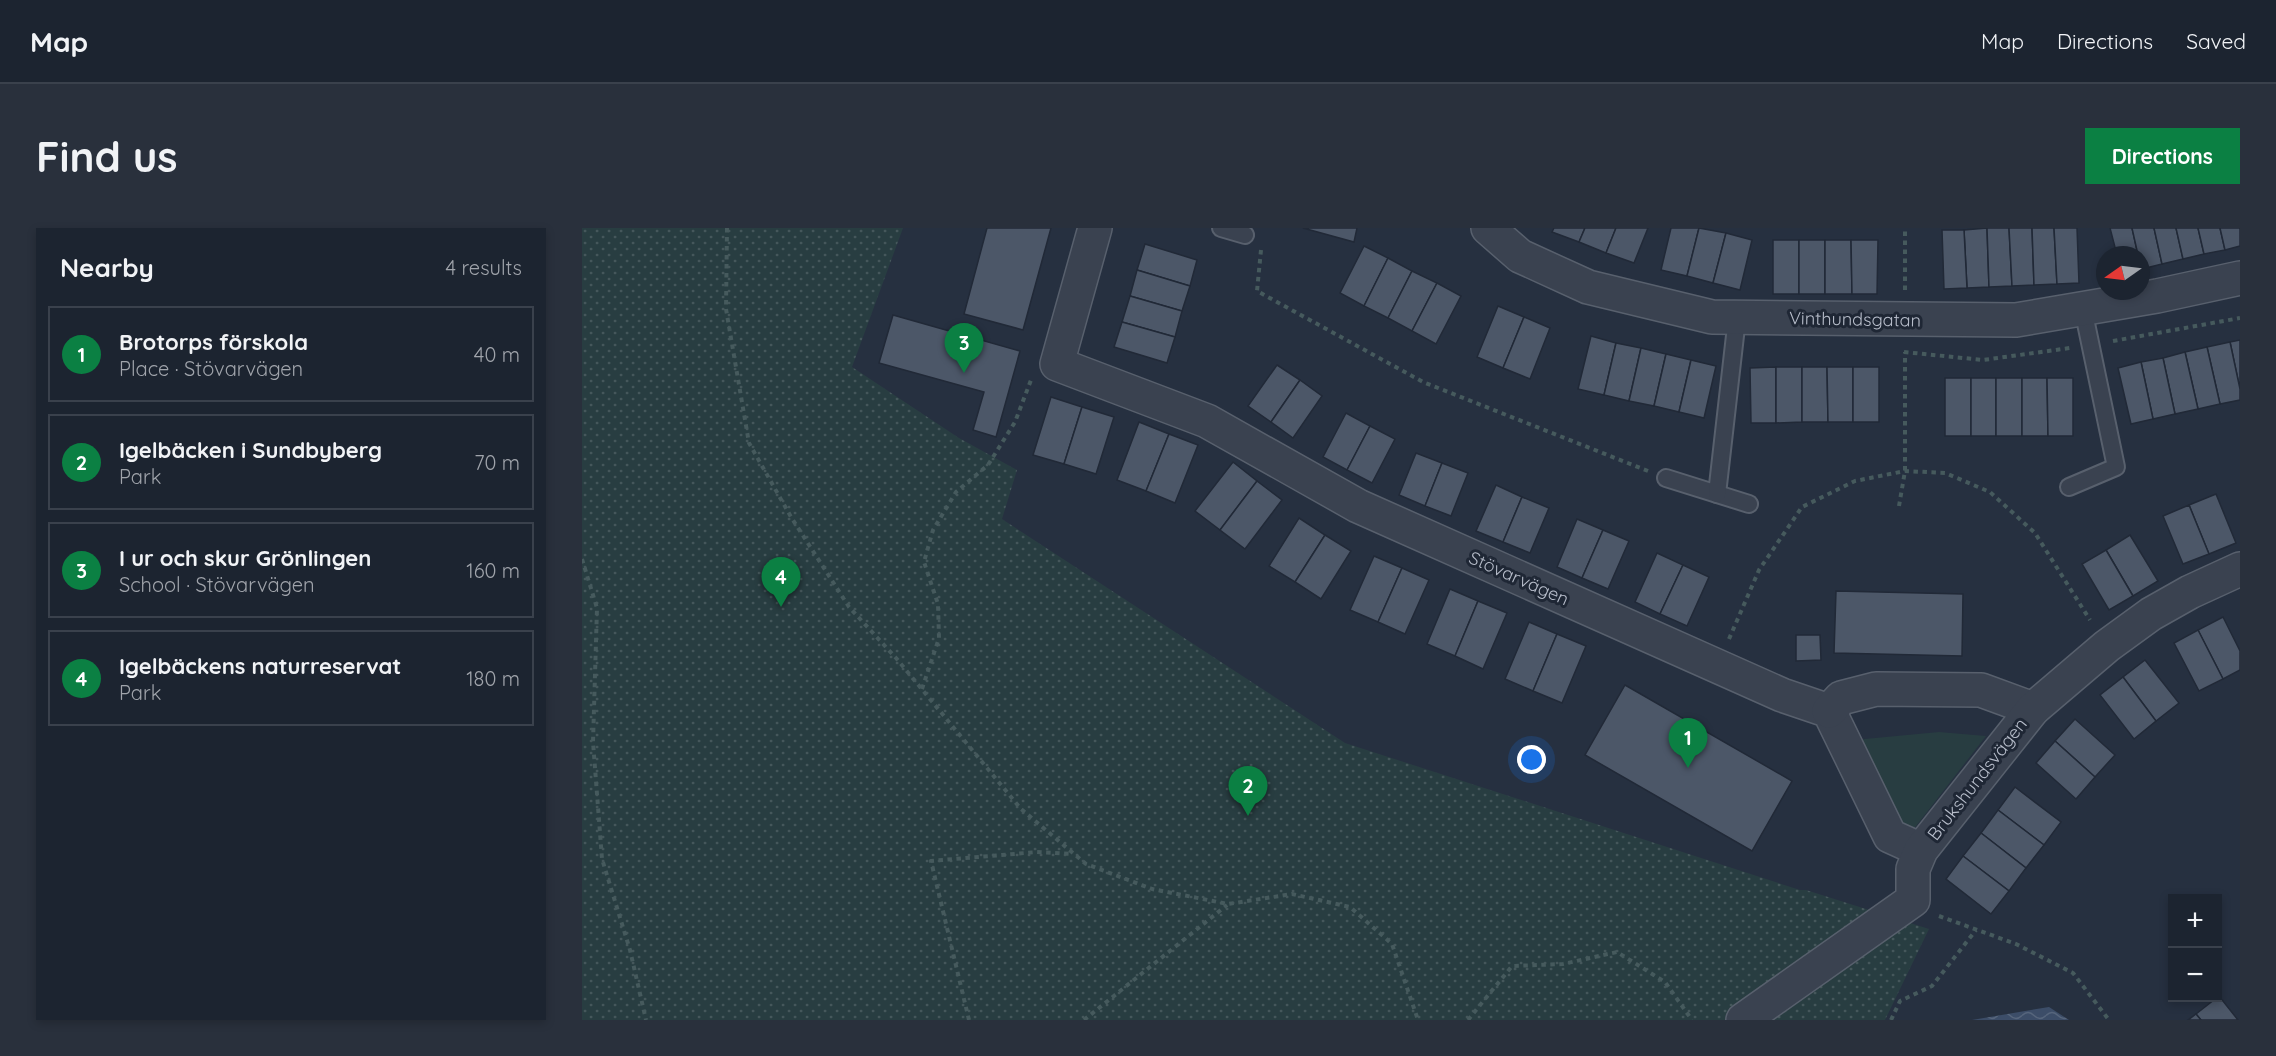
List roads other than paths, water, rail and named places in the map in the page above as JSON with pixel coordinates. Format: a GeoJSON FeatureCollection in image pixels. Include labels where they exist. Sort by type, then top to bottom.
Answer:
{"type":"FeatureCollection","features":[{"type":"Feature","properties":{"kind":"street","name":"Stövarvägen"},"geometry":{"type":"LineString","coordinates":[[1095,228],[1045,369],[1207,421],[1358,507],[1782,695],[1829,711]]}},
{"type":"Feature","properties":{"kind":"street","name":"Vinthundsgatan"},"geometry":{"type":"LineString","coordinates":[[1488,228],[1520,256],[1588,287],[1712,317],[2016,320],[2157,296],[2240,278]]}},
{"type":"Feature","properties":{"kind":"street","name":"Brukshundsvägen"},"geometry":{"type":"LineString","coordinates":[[1743,1020],[1912,900],[1913,869],[1922,850],[2033,709],[2107,646],[2151,614],[2190,592],[2240,569]]}},
{"type":"Feature","properties":{"kind":"street","name":"Brukshundsvägen"},"geometry":{"type":"LineString","coordinates":[[1829,711],[1841,698],[1876,689],[1981,690],[2033,709]]}},
{"type":"Feature","properties":{"kind":"street"},"geometry":{"type":"LineString","coordinates":[[1829,711],[1890,836],[1922,850]]}},
{"type":"Feature","properties":{"kind":"lane"},"geometry":{"type":"LineString","coordinates":[[1221,228],[1245,235]]}},
{"type":"Feature","properties":{"kind":"lane"},"geometry":{"type":"LineString","coordinates":[[2069,487],[2116,467],[2083,309]]}},
{"type":"Feature","properties":{"kind":"lane"},"geometry":{"type":"LineString","coordinates":[[1717,494],[1737,318]]}},
{"type":"Feature","properties":{"kind":"lane"},"geometry":{"type":"LineString","coordinates":[[1666,478],[1749,504]]}},
{"type":"Feature","properties":{"kind":"water"},"geometry":{"type":"Polygon","coordinates":[[[2049,1007],[2069,1020],[1972,1020],[2049,1007]]]}},
{"type":"Feature","properties":{"kind":"place","name":"I ur och skur Grönlingen"},"geometry":{"type":"Point","coordinates":[964,373]}},
{"type":"Feature","properties":{"kind":"place","name":"Igelbäckens naturreservat"},"geometry":{"type":"Point","coordinates":[781,607]}},
{"type":"Feature","properties":{"kind":"place","name":"Brotorps förskola"},"geometry":{"type":"Point","coordinates":[1688,768]}},
{"type":"Feature","properties":{"kind":"place","name":"Igelbäcken i Sundbyberg"},"geometry":{"type":"Point","coordinates":[1248,816]}}]}
